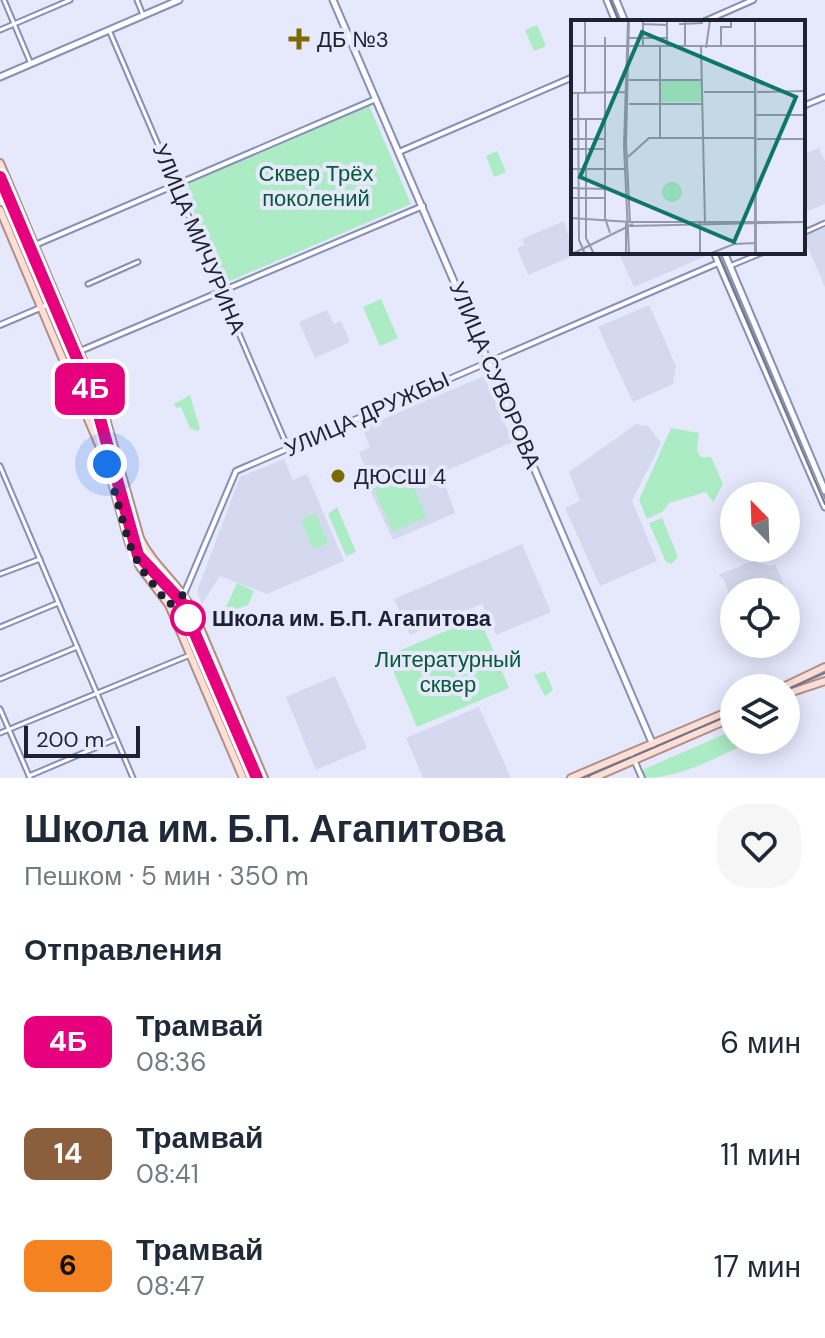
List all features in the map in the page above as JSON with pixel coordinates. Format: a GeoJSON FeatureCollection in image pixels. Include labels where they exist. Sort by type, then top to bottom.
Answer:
{"type":"FeatureCollection","features":[{"type":"Feature","properties":{"kind":"main road"},"geometry":{"type":"LineString","coordinates":[[0,77],[179,0]]}},
{"type":"Feature","properties":{"kind":"main road","name":"УЛИЦА СУВОРОВА"},"geometry":{"type":"LineString","coordinates":[[333,0],[654,747]]}},
{"type":"Feature","properties":{"kind":"main road"},"geometry":{"type":"LineString","coordinates":[[607,0],[615,20]]}},
{"type":"Feature","properties":{"kind":"main road"},"geometry":{"type":"LineString","coordinates":[[616,0],[624,20]]}},
{"type":"Feature","properties":{"kind":"main road"},"geometry":{"type":"LineString","coordinates":[[0,163],[102,405],[140,538],[149,556],[184,594],[264,778]]}},
{"type":"Feature","properties":{"kind":"main road"},"geometry":{"type":"LineString","coordinates":[[0,210],[107,464],[129,543],[140,567],[169,605],[243,778]]}},
{"type":"Feature","properties":{"kind":"main road"},"geometry":{"type":"LineString","coordinates":[[715,254],[825,507]]}},
{"type":"Feature","properties":{"kind":"main road"},"geometry":{"type":"LineString","coordinates":[[725,254],[825,491]]}},
{"type":"Feature","properties":{"kind":"main road","name":"УЛИЦА ДРУЖБЫ"},"geometry":{"type":"LineString","coordinates":[[720,266],[728,262]]}},
{"type":"Feature","properties":{"kind":"main road"},"geometry":{"type":"LineString","coordinates":[[800,679],[825,667]]}},
{"type":"Feature","properties":{"kind":"main road"},"geometry":{"type":"LineString","coordinates":[[800,689],[825,681]]}},
{"type":"Feature","properties":{"kind":"main road"},"geometry":{"type":"LineString","coordinates":[[593,778],[720,716]]}},
{"type":"Feature","properties":{"kind":"main road"},"geometry":{"type":"LineString","coordinates":[[654,747],[720,722]]}},
{"type":"Feature","properties":{"kind":"main road"},"geometry":{"type":"LineString","coordinates":[[571,778],[632,757]]}},
{"type":"Feature","properties":{"kind":"street"},"geometry":{"type":"LineString","coordinates":[[4,0],[31,64]]}},
{"type":"Feature","properties":{"kind":"street"},"geometry":{"type":"LineString","coordinates":[[0,30],[70,0]]}},
{"type":"Feature","properties":{"kind":"street"},"geometry":{"type":"LineString","coordinates":[[137,0],[143,15]]}},
{"type":"Feature","properties":{"kind":"street"},"geometry":{"type":"LineString","coordinates":[[708,20],[753,0]]}},
{"type":"Feature","properties":{"kind":"street","name":"УЛИЦА МИЧУРИНА"},"geometry":{"type":"LineString","coordinates":[[109,30],[288,448]]}},
{"type":"Feature","properties":{"kind":"street"},"geometry":{"type":"LineString","coordinates":[[399,152],[571,78]]}},
{"type":"Feature","properties":{"kind":"street"},"geometry":{"type":"LineString","coordinates":[[805,105],[825,97]]}},
{"type":"Feature","properties":{"kind":"street"},"geometry":{"type":"LineString","coordinates":[[35,245],[376,99]]}},
{"type":"Feature","properties":{"kind":"street"},"geometry":{"type":"LineString","coordinates":[[80,351],[423,206]]}},
{"type":"Feature","properties":{"kind":"street"},"geometry":{"type":"LineString","coordinates":[[805,232],[825,223]]}},
{"type":"Feature","properties":{"kind":"street","name":"УЛИЦА ДРУЖБЫ"},"geometry":{"type":"LineString","coordinates":[[728,262],[759,254]]}},
{"type":"Feature","properties":{"kind":"street"},"geometry":{"type":"LineString","coordinates":[[88,284],[138,262]]}},
{"type":"Feature","properties":{"kind":"street","name":"УЛИЦА ДРУЖБЫ"},"geometry":{"type":"LineString","coordinates":[[184,594],[233,475],[489,361],[720,266]]}},
{"type":"Feature","properties":{"kind":"street"},"geometry":{"type":"LineString","coordinates":[[0,325],[59,300]]}},
{"type":"Feature","properties":{"kind":"street"},"geometry":{"type":"LineString","coordinates":[[0,467],[133,778]]}},
{"type":"Feature","properties":{"kind":"street"},"geometry":{"type":"LineString","coordinates":[[0,574],[40,559]]}},
{"type":"Feature","properties":{"kind":"street"},"geometry":{"type":"LineString","coordinates":[[169,605],[184,594]]}},
{"type":"Feature","properties":{"kind":"street"},"geometry":{"type":"LineString","coordinates":[[0,627],[58,603]]}},
{"type":"Feature","properties":{"kind":"street"},"geometry":{"type":"LineString","coordinates":[[0,679],[77,647]]}},
{"type":"Feature","properties":{"kind":"street"},"geometry":{"type":"LineString","coordinates":[[0,733],[190,655]]}},
{"type":"Feature","properties":{"kind":"street"},"geometry":{"type":"LineString","coordinates":[[0,709],[29,777],[116,739]]}},
{"type":"Feature","properties":{"kind":"street"},"geometry":{"type":"LineString","coordinates":[[632,757],[642,778]]}},
{"type":"Feature","properties":{"kind":"shaded area"},"geometry":{"type":"Polygon","coordinates":[[[819,148],[825,161],[825,204],[805,212],[805,153],[819,148]]]}},
{"type":"Feature","properties":{"kind":"shaded area"},"geometry":{"type":"Polygon","coordinates":[[[564,221],[571,254],[577,254],[528,275],[517,248],[524,245],[522,239],[564,221]]]}},
{"type":"Feature","properties":{"kind":"shaded area"},"geometry":{"type":"Polygon","coordinates":[[[825,227],[825,287],[805,241],[805,235],[825,227]]]}},
{"type":"Feature","properties":{"kind":"shaded area"},"geometry":{"type":"Polygon","coordinates":[[[619,254],[703,254],[704,257],[634,287],[619,254]]]}},
{"type":"Feature","properties":{"kind":"shaded area"},"geometry":{"type":"Polygon","coordinates":[[[649,305],[676,366],[673,384],[633,402],[598,327],[649,305]]]}},
{"type":"Feature","properties":{"kind":"shaded area"},"geometry":{"type":"Polygon","coordinates":[[[327,310],[334,324],[341,321],[350,342],[315,358],[299,322],[327,310]]]}},
{"type":"Feature","properties":{"kind":"shaded area"},"geometry":{"type":"Polygon","coordinates":[[[484,376],[513,442],[441,473],[455,513],[393,540],[366,481],[370,479],[359,452],[370,447],[362,428],[484,376]]]}},
{"type":"Feature","properties":{"kind":"shaded area"},"geometry":{"type":"Polygon","coordinates":[[[636,424],[648,426],[661,443],[632,501],[657,561],[600,586],[565,508],[580,501],[569,472],[636,424]]]}},
{"type":"Feature","properties":{"kind":"shaded area"},"geometry":{"type":"Polygon","coordinates":[[[284,459],[293,480],[307,474],[344,561],[267,594],[220,576],[202,604],[197,591],[240,477],[284,459]]]}},
{"type":"Feature","properties":{"kind":"shaded area"},"geometry":{"type":"Polygon","coordinates":[[[522,544],[551,612],[496,635],[482,604],[410,635],[394,599],[522,544]]]}},
{"type":"Feature","properties":{"kind":"shaded area"},"geometry":{"type":"Polygon","coordinates":[[[756,562],[770,566],[775,564],[781,578],[722,578],[718,575],[756,562]]]}},
{"type":"Feature","properties":{"kind":"shaded area"},"geometry":{"type":"Polygon","coordinates":[[[335,676],[367,748],[316,770],[286,697],[335,676]]]}},
{"type":"Feature","properties":{"kind":"shaded area"},"geometry":{"type":"Polygon","coordinates":[[[479,707],[511,778],[423,778],[406,738],[479,707]]]}},
{"type":"Feature","properties":{"kind":"green space"},"geometry":{"type":"Polygon","coordinates":[[[537,25],[546,46],[534,51],[525,30],[537,25]]]}},
{"type":"Feature","properties":{"kind":"green space","name":"Сквер Трёх поколений"},"geometry":{"type":"Polygon","coordinates":[[[369,105],[411,204],[225,283],[182,184],[369,105]]]}},
{"type":"Feature","properties":{"kind":"green space"},"geometry":{"type":"Polygon","coordinates":[[[497,151],[506,172],[494,177],[486,156],[497,151]]]}},
{"type":"Feature","properties":{"kind":"green space"},"geometry":{"type":"Polygon","coordinates":[[[381,299],[398,338],[380,346],[363,307],[381,299]]]}},
{"type":"Feature","properties":{"kind":"green space"},"geometry":{"type":"Polygon","coordinates":[[[190,395],[200,429],[197,431],[190,428],[181,407],[176,408],[174,404],[190,395]]]}},
{"type":"Feature","properties":{"kind":"green space"},"geometry":{"type":"Polygon","coordinates":[[[671,428],[699,433],[697,451],[701,457],[711,457],[722,482],[713,502],[706,492],[669,503],[663,511],[647,519],[639,500],[671,428]]]}},
{"type":"Feature","properties":{"kind":"green space"},"geometry":{"type":"Polygon","coordinates":[[[405,468],[427,517],[393,532],[371,483],[405,468]]]}},
{"type":"Feature","properties":{"kind":"green space"},"geometry":{"type":"Polygon","coordinates":[[[337,507],[356,552],[346,556],[328,514],[337,507]]]}},
{"type":"Feature","properties":{"kind":"green space"},"geometry":{"type":"Polygon","coordinates":[[[316,513],[328,543],[313,549],[301,520],[316,513]]]}},
{"type":"Feature","properties":{"kind":"green space"},"geometry":{"type":"Polygon","coordinates":[[[662,518],[678,557],[671,564],[666,562],[649,523],[662,518]]]}},
{"type":"Feature","properties":{"kind":"green space"},"geometry":{"type":"Polygon","coordinates":[[[237,583],[254,591],[248,605],[223,614],[237,583]]]}},
{"type":"Feature","properties":{"kind":"green space","name":"Литературный сквер"},"geometry":{"type":"Polygon","coordinates":[[[479,617],[509,688],[417,727],[387,656],[479,617]]]}},
{"type":"Feature","properties":{"kind":"green space"},"geometry":{"type":"Polygon","coordinates":[[[545,671],[553,690],[545,696],[534,675],[545,671]]]}},
{"type":"Feature","properties":{"kind":"green space"},"geometry":{"type":"Polygon","coordinates":[[[720,736],[720,754],[725,754],[714,759],[658,777],[643,778],[640,771],[720,736]]]}},
{"type":"Feature","properties":{"kind":"tram line"},"geometry":{"type":"LineString","coordinates":[[610,0],[618,20]]}},
{"type":"Feature","properties":{"kind":"tram line"},"geometry":{"type":"LineString","coordinates":[[0,171],[97,400],[140,554],[183,600],[259,778]]}},
{"type":"Feature","properties":{"kind":"tram line","name":"4Б"},"geometry":{"type":"LineString","coordinates":[[0,177],[95,401],[138,555],[181,601],[257,778]]}},
{"type":"Feature","properties":{"kind":"tram line"},"geometry":{"type":"LineString","coordinates":[[718,254],[825,504]]}},
{"type":"Feature","properties":{"kind":"tram line"},"geometry":{"type":"LineString","coordinates":[[800,684],[825,673]]}},
{"type":"Feature","properties":{"kind":"tram line"},"geometry":{"type":"LineString","coordinates":[[583,778],[720,719]]}},
{"type":"Feature","properties":{"kind":"place","name":"ДБ №3"},"geometry":{"type":"Point","coordinates":[299,39]}},
{"type":"Feature","properties":{"kind":"place","name":"ДЮСШ 4"},"geometry":{"type":"Point","coordinates":[338,476]}},
{"type":"Feature","properties":{"kind":"place","name":"Школа им. Б.П. Агапитова"},"geometry":{"type":"Point","coordinates":[188,618]}},
{"type":"Feature","properties":{"kind":"route"},"geometry":{"type":"LineString","coordinates":[[107,464],[129,543],[140,567],[169,605],[184,594],[193,611],[188,618]]}}]}
